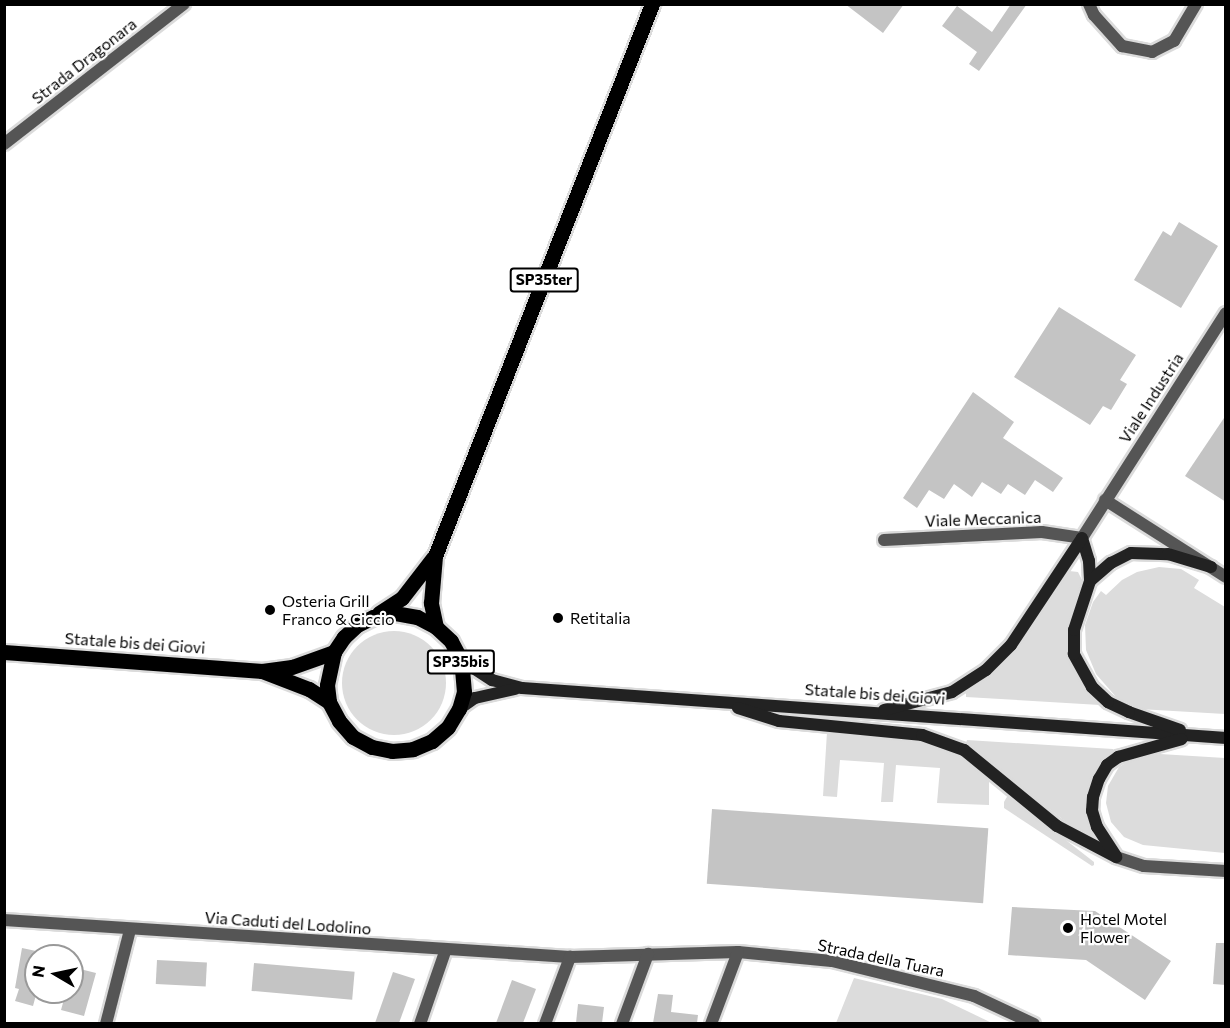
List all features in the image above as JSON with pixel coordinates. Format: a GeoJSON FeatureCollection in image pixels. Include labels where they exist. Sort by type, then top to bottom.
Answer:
{"type":"FeatureCollection","features":[{"type":"Feature","properties":{"kind":"main road","name":"SP35ter"},"geometry":{"type":"LineString","coordinates":[[436,627],[431,603],[435,556],[652,4]]}},
{"type":"Feature","properties":{"kind":"main road"},"geometry":{"type":"LineString","coordinates":[[1082,538],[1089,561],[1090,581],[1074,630],[1074,654],[1082,673],[1092,687],[1108,702],[1195,736]]}},
{"type":"Feature","properties":{"kind":"main road"},"geometry":{"type":"LineString","coordinates":[[875,712],[952,692],[986,670],[1011,645],[1082,538]]}},
{"type":"Feature","properties":{"kind":"main road"},"geometry":{"type":"LineString","coordinates":[[1090,581],[1111,563],[1131,553],[1168,554],[1211,567]]}},
{"type":"Feature","properties":{"kind":"main road","name":"SP35ter"},"geometry":{"type":"LineString","coordinates":[[373,617],[402,598],[435,556]]}},
{"type":"Feature","properties":{"kind":"main road","name":"Statale bis dei Giovi"},"geometry":{"type":"LineString","coordinates":[[395,613],[417,617],[436,627],[451,641],[460,660],[464,692],[459,709],[448,727],[432,741],[413,749],[392,751],[372,747],[353,737],[339,721],[329,702],[327,676],[334,651],[350,631],[373,617],[395,613]]}},
{"type":"Feature","properties":{"kind":"main road","name":"Statale bis dei Giovi"},"geometry":{"type":"LineString","coordinates":[[262,671],[292,667],[334,651]]}},
{"type":"Feature","properties":{"kind":"main road","name":"Statale bis dei Giovi"},"geometry":{"type":"LineString","coordinates":[[4,652],[262,671],[288,678],[329,702]]}},
{"type":"Feature","properties":{"kind":"main road","name":"Statale bis dei Giovi"},"geometry":{"type":"LineString","coordinates":[[460,660],[492,680],[522,688],[1226,738]]}},
{"type":"Feature","properties":{"kind":"main road","name":"Statale bis dei Giovi"},"geometry":{"type":"LineString","coordinates":[[459,709],[475,698],[493,692],[522,688]]}},
{"type":"Feature","properties":{"kind":"main road"},"geometry":{"type":"LineString","coordinates":[[717,701],[779,721],[922,735],[964,750],[1057,826],[1116,857]]}},
{"type":"Feature","properties":{"kind":"main road"},"geometry":{"type":"LineString","coordinates":[[1116,857],[1097,827],[1092,811],[1093,797],[1107,765],[1118,757],[1143,748],[1195,736]]}},
{"type":"Feature","properties":{"kind":"street","name":"Strada Dragonara"},"geometry":{"type":"LineString","coordinates":[[4,144],[184,4]]}},
{"type":"Feature","properties":{"kind":"street"},"geometry":{"type":"LineString","coordinates":[[1089,4],[1094,15],[1122,46],[1152,52],[1174,41],[1196,4]]}},
{"type":"Feature","properties":{"kind":"street","name":"Viale Industria"},"geometry":{"type":"LineString","coordinates":[[1082,538],[1226,313]]}},
{"type":"Feature","properties":{"kind":"street"},"geometry":{"type":"LineString","coordinates":[[1105,500],[1226,577]]}},
{"type":"Feature","properties":{"kind":"street","name":"Viale Meccanica"},"geometry":{"type":"LineString","coordinates":[[884,540],[1042,532],[1082,538]]}},
{"type":"Feature","properties":{"kind":"street"},"geometry":{"type":"LineString","coordinates":[[1116,857],[1144,866],[1226,871]]}},
{"type":"Feature","properties":{"kind":"street","name":"Via Caduti del Lodolino"},"geometry":{"type":"LineString","coordinates":[[4,920],[570,957]]}},
{"type":"Feature","properties":{"kind":"street"},"geometry":{"type":"LineString","coordinates":[[106,1023],[130,930]]}},
{"type":"Feature","properties":{"kind":"street"},"geometry":{"type":"LineString","coordinates":[[420,1023],[446,950]]}},
{"type":"Feature","properties":{"kind":"street"},"geometry":{"type":"LineString","coordinates":[[711,1023],[738,952]]}},
{"type":"Feature","properties":{"kind":"street","name":"Strada della Tuara"},"geometry":{"type":"LineString","coordinates":[[570,957],[738,952],[832,961],[974,996],[1034,1023]]}},
{"type":"Feature","properties":{"kind":"street"},"geometry":{"type":"LineString","coordinates":[[622,1023],[648,954]]}},
{"type":"Feature","properties":{"kind":"street"},"geometry":{"type":"LineString","coordinates":[[545,1023],[570,957]]}},
{"type":"Feature","properties":{"kind":"shaded area"},"geometry":{"type":"Polygon","coordinates":[[[1159,567],[1181,569],[1199,580],[1194,588],[1225,607],[1225,714],[1139,709],[1117,698],[1096,674],[1086,650],[1085,625],[1093,602],[1101,591],[1106,595],[1122,580],[1137,572],[1159,567]]]}},
{"type":"Feature","properties":{"kind":"shaded area"},"geometry":{"type":"Polygon","coordinates":[[[1069,571],[1078,572],[1082,580],[1070,628],[1071,655],[1077,675],[1100,705],[966,697],[966,692],[991,675],[1016,651],[1064,574],[1069,571]]]}},
{"type":"Feature","properties":{"kind":"shaded area"},"geometry":{"type":"Polygon","coordinates":[[[394,631],[414,635],[431,646],[442,663],[446,683],[442,703],[431,720],[414,731],[394,735],[374,731],[357,720],[346,703],[342,683],[346,663],[357,646],[374,635],[394,631]]]}},
{"type":"Feature","properties":{"kind":"shaded area"},"geometry":{"type":"Polygon","coordinates":[[[812,728],[921,738],[950,750],[989,780],[989,805],[937,803],[940,768],[896,765],[893,802],[881,802],[884,763],[840,760],[837,797],[823,796],[827,732],[812,731],[812,728]]]}},
{"type":"Feature","properties":{"kind":"shaded area"},"geometry":{"type":"Polygon","coordinates":[[[967,740],[1113,749],[1113,753],[1094,776],[1088,794],[1101,843],[1075,829],[966,743],[967,740]]]}},
{"type":"Feature","properties":{"kind":"shaded area"},"geometry":{"type":"Polygon","coordinates":[[[1160,754],[1225,758],[1225,853],[1143,845],[1124,837],[1111,822],[1106,803],[1108,786],[1119,767],[1135,757],[1160,754]]]}},
{"type":"Feature","properties":{"kind":"shaded area"},"geometry":{"type":"Polygon","coordinates":[[[1008,795],[1094,862],[1094,865],[1092,866],[1004,808],[1008,795]]]}},
{"type":"Feature","properties":{"kind":"shaded area"},"geometry":{"type":"Polygon","coordinates":[[[854,978],[942,999],[992,1023],[836,1023],[854,978]]]}},
{"type":"Feature","properties":{"kind":"building"},"geometry":{"type":"Polygon","coordinates":[[[845,4],[904,4],[883,33],[845,4]]]}},
{"type":"Feature","properties":{"kind":"building"},"geometry":{"type":"Polygon","coordinates":[[[1011,4],[1027,4],[979,71],[969,64],[977,52],[942,26],[957,6],[992,32],[1011,4]]]}},
{"type":"Feature","properties":{"kind":"building"},"geometry":{"type":"Polygon","coordinates":[[[1179,222],[1218,246],[1181,308],[1134,280],[1163,231],[1171,236],[1179,222]]]}},
{"type":"Feature","properties":{"kind":"building"},"geometry":{"type":"Polygon","coordinates":[[[1059,307],[1136,355],[1120,380],[1127,384],[1111,410],[1103,406],[1090,425],[1014,377],[1059,307]]]}},
{"type":"Feature","properties":{"kind":"building"},"geometry":{"type":"Polygon","coordinates":[[[973,392],[1014,422],[1003,438],[1063,478],[1053,492],[1035,480],[1025,495],[1008,484],[1001,494],[982,482],[972,497],[954,484],[944,499],[929,490],[917,508],[903,498],[973,392]]]}},
{"type":"Feature","properties":{"kind":"building"},"geometry":{"type":"Polygon","coordinates":[[[1226,415],[1226,502],[1185,476],[1226,415]]]}},
{"type":"Feature","properties":{"kind":"building"},"geometry":{"type":"Polygon","coordinates":[[[712,809],[988,828],[983,903],[707,884],[712,809]]]}},
{"type":"Feature","properties":{"kind":"building"},"geometry":{"type":"Polygon","coordinates":[[[1012,907],[1095,911],[1171,961],[1145,1000],[1086,960],[1008,955],[1012,907]]]}},
{"type":"Feature","properties":{"kind":"building"},"geometry":{"type":"Polygon","coordinates":[[[1216,943],[1226,943],[1226,985],[1213,984],[1216,943]]]}},
{"type":"Feature","properties":{"kind":"building"},"geometry":{"type":"Polygon","coordinates":[[[22,948],[24,948],[24,1004],[15,1001],[19,989],[15,988],[22,948]]]}},
{"type":"Feature","properties":{"kind":"building"},"geometry":{"type":"Polygon","coordinates":[[[157,960],[207,963],[206,987],[156,984],[157,960]]]}},
{"type":"Feature","properties":{"kind":"building"},"geometry":{"type":"Polygon","coordinates":[[[254,963],[355,972],[352,1000],[252,991],[254,963]]]}},
{"type":"Feature","properties":{"kind":"building"},"geometry":{"type":"Polygon","coordinates":[[[84,970],[96,973],[84,1016],[61,1010],[63,1004],[84,1004],[84,970]]]}},
{"type":"Feature","properties":{"kind":"building"},"geometry":{"type":"Polygon","coordinates":[[[393,972],[415,979],[399,1023],[375,1023],[393,972]]]}},
{"type":"Feature","properties":{"kind":"building"},"geometry":{"type":"Polygon","coordinates":[[[512,980],[536,989],[523,1023],[496,1023],[512,980]]]}},
{"type":"Feature","properties":{"kind":"building"},"geometry":{"type":"Polygon","coordinates":[[[658,994],[673,995],[671,1012],[698,1015],[697,1023],[653,1023],[658,994]]]}},
{"type":"Feature","properties":{"kind":"building"},"geometry":{"type":"Polygon","coordinates":[[[578,1004],[604,1007],[602,1023],[576,1023],[578,1004]]]}},
{"type":"Feature","properties":{"kind":"place","name":"Osteria Grill Franco & Ciccio"},"geometry":{"type":"Point","coordinates":[270,610]}},
{"type":"Feature","properties":{"kind":"place","name":"Retitalia"},"geometry":{"type":"Point","coordinates":[558,618]}},
{"type":"Feature","properties":{"kind":"place","name":"Hotel Motel Flower"},"geometry":{"type":"Point","coordinates":[1068,928]}}]}
